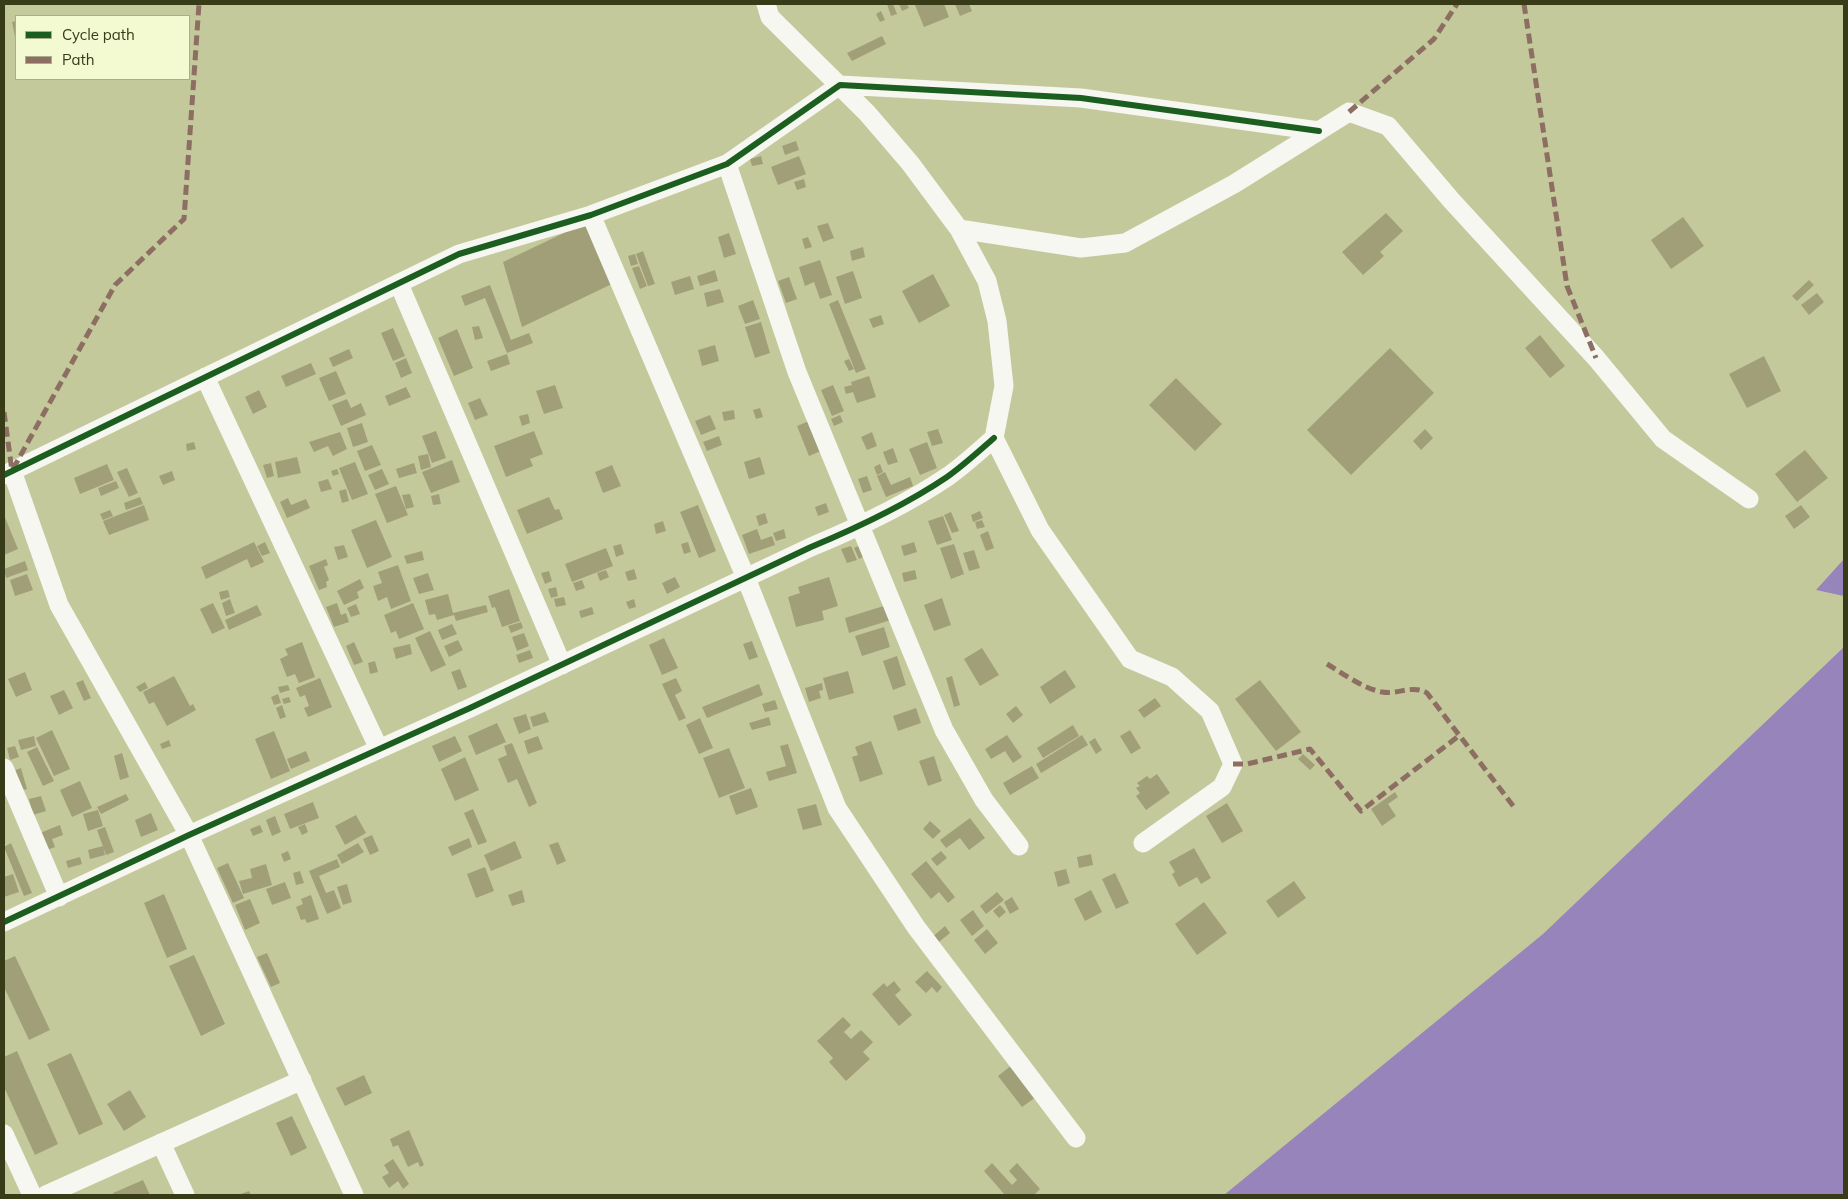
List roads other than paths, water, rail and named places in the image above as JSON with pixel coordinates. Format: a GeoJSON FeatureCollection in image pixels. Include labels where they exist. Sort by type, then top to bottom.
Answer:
{"type":"FeatureCollection","features":[{"type":"Feature","properties":{"kind":"street"},"geometry":{"type":"LineString","coordinates":[[766,4],[770,16],[867,113],[910,163],[959,229],[987,281],[997,321],[1004,386],[994,438],[1040,530],[1130,660],[1172,677],[1210,711],[1233,764],[1222,787],[1143,843]]}},
{"type":"Feature","properties":{"kind":"street"},"geometry":{"type":"LineString","coordinates":[[354,1195],[189,834],[59,605],[8,473],[459,254],[591,215],[727,164],[840,85],[1081,98],[1319,131]]}},
{"type":"Feature","properties":{"kind":"street"},"geometry":{"type":"LineString","coordinates":[[959,229],[1082,248],[1124,243],[1234,184],[1349,112],[1388,126],[1451,200],[1596,358],[1663,439],[1749,499]]}},
{"type":"Feature","properties":{"kind":"street"},"geometry":{"type":"LineString","coordinates":[[727,164],[797,372],[944,730],[984,800],[1019,846]]}},
{"type":"Feature","properties":{"kind":"street"},"geometry":{"type":"LineString","coordinates":[[591,215],[746,578],[837,808],[916,927],[1076,1138]]}},
{"type":"Feature","properties":{"kind":"street"},"geometry":{"type":"LineString","coordinates":[[399,284],[562,664]]}},
{"type":"Feature","properties":{"kind":"street"},"geometry":{"type":"LineString","coordinates":[[205,377],[379,749]]}},
{"type":"Feature","properties":{"kind":"street"},"geometry":{"type":"LineString","coordinates":[[4,922],[59,898],[189,834],[379,749],[746,578],[861,527],[948,476],[994,438]]}},
{"type":"Feature","properties":{"kind":"street"},"geometry":{"type":"LineString","coordinates":[[4,768],[59,898]]}},
{"type":"Feature","properties":{"kind":"street"},"geometry":{"type":"LineString","coordinates":[[46,1195],[302,1080]]}},
{"type":"Feature","properties":{"kind":"street"},"geometry":{"type":"LineString","coordinates":[[4,1134],[32,1195]]}},
{"type":"Feature","properties":{"kind":"street"},"geometry":{"type":"LineString","coordinates":[[161,1144],[185,1195]]}}]}
